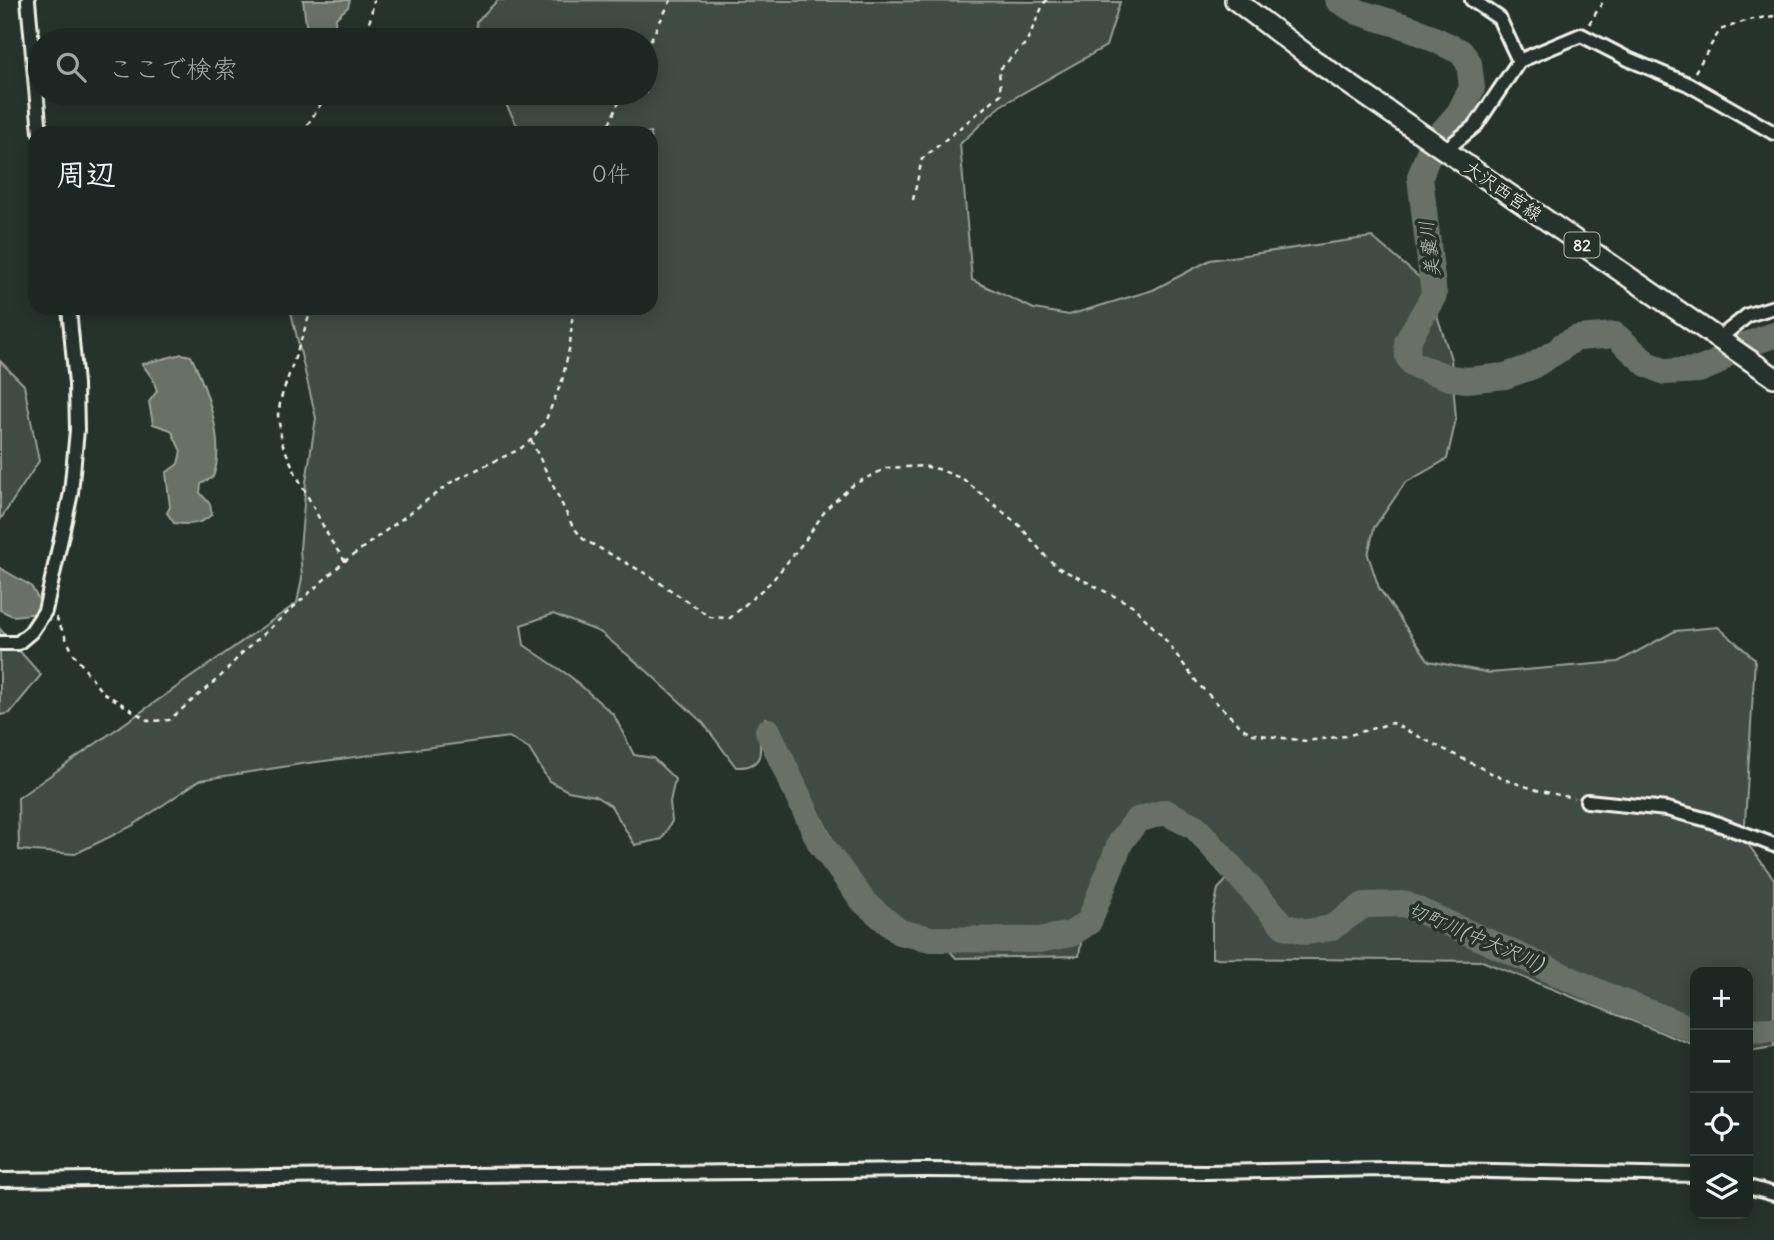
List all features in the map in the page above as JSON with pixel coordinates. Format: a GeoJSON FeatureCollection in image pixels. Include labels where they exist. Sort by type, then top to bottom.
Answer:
{"type":"FeatureCollection","features":[{"type":"Feature","properties":{"kind":"main road","name":"大沢西宮線"},"geometry":{"type":"LineString","coordinates":[[1247,3],[1314,60],[1774,377]]}},
{"type":"Feature","properties":{"kind":"street"},"geometry":{"type":"LineString","coordinates":[[28,0],[31,28]]}},
{"type":"Feature","properties":{"kind":"street"},"geometry":{"type":"LineString","coordinates":[[1472,0],[1499,18],[1519,61]]}},
{"type":"Feature","properties":{"kind":"street"},"geometry":{"type":"LineString","coordinates":[[1443,149],[1476,125],[1519,61],[1581,35],[1628,59],[1688,83],[1774,134]]}},
{"type":"Feature","properties":{"kind":"street"},"geometry":{"type":"LineString","coordinates":[[37,105],[39,126]]}},
{"type":"Feature","properties":{"kind":"street"},"geometry":{"type":"LineString","coordinates":[[1720,341],[1748,316],[1774,307]]}},
{"type":"Feature","properties":{"kind":"street"},"geometry":{"type":"LineString","coordinates":[[0,643],[18,643],[31,632],[44,611],[71,493],[77,430],[70,315]]}},
{"type":"Feature","properties":{"kind":"street"},"geometry":{"type":"LineString","coordinates":[[1587,800],[1667,809],[1708,820],[1774,845]]}},
{"type":"Feature","properties":{"kind":"street"},"geometry":{"type":"LineString","coordinates":[[0,1180],[926,1170],[1386,1169],[1690,1175]]}},
{"type":"Feature","properties":{"kind":"street"},"geometry":{"type":"LineString","coordinates":[[1753,1188],[1774,1194]]}},
{"type":"Feature","properties":{"kind":"path"},"geometry":{"type":"LineString","coordinates":[[366,28],[374,0]]}},
{"type":"Feature","properties":{"kind":"path"},"geometry":{"type":"LineString","coordinates":[[657,28],[671,0]]}},
{"type":"Feature","properties":{"kind":"path"},"geometry":{"type":"LineString","coordinates":[[913,200],[922,159],[1001,94],[999,70],[1026,43],[1047,0]]}},
{"type":"Feature","properties":{"kind":"path"},"geometry":{"type":"LineString","coordinates":[[1581,35],[1604,0]]}},
{"type":"Feature","properties":{"kind":"path"},"geometry":{"type":"LineString","coordinates":[[1688,83],[1720,30],[1748,20],[1774,16]]}},
{"type":"Feature","properties":{"kind":"path"},"geometry":{"type":"LineString","coordinates":[[307,126],[320,105]]}},
{"type":"Feature","properties":{"kind":"path"},"geometry":{"type":"LineString","coordinates":[[608,126],[618,105]]}},
{"type":"Feature","properties":{"kind":"path"},"geometry":{"type":"LineString","coordinates":[[310,315],[281,398],[278,415],[282,443],[331,541],[345,561]]}},
{"type":"Feature","properties":{"kind":"path"},"geometry":{"type":"LineString","coordinates":[[46,603],[59,621],[73,653],[101,691],[149,721],[169,720],[345,561],[453,481],[520,449],[531,440],[545,422],[562,381],[570,345],[572,315]]}},
{"type":"Feature","properties":{"kind":"path"},"geometry":{"type":"LineString","coordinates":[[531,440],[572,525],[583,539],[650,576],[710,617],[730,618],[772,581],[827,508],[854,484],[887,468],[923,466],[938,469],[963,479],[986,497],[1020,526],[1059,568],[1132,605],[1163,637],[1199,685],[1242,728],[1253,734],[1306,741],[1346,736],[1391,723],[1503,779],[1540,791],[1587,800]]}},
{"type":"Feature","properties":{"kind":"shaded area"},"geometry":{"type":"Polygon","coordinates":[[[303,0],[350,0],[348,7],[336,18],[334,28],[306,28],[303,0]]]}},
{"type":"Feature","properties":{"kind":"shaded area"},"geometry":{"type":"Polygon","coordinates":[[[498,0],[1120,2],[1106,46],[1000,106],[960,144],[972,280],[1034,309],[1069,315],[1153,290],[1210,260],[1372,237],[1427,284],[1451,359],[1456,419],[1447,459],[1405,483],[1374,528],[1368,555],[1379,588],[1429,661],[1490,673],[1618,662],[1675,631],[1718,627],[1755,659],[1744,839],[1774,879],[1774,1047],[1753,1050],[1753,967],[1690,967],[1690,1044],[1482,961],[1212,958],[1212,917],[1218,889],[1239,867],[1207,832],[1167,805],[1136,814],[1118,836],[1085,917],[1079,956],[956,958],[932,931],[909,924],[864,886],[837,849],[775,723],[766,718],[758,729],[760,751],[756,761],[752,765],[736,767],[703,723],[647,671],[600,632],[553,614],[521,625],[524,645],[571,677],[614,715],[634,755],[653,758],[675,779],[670,802],[672,821],[662,839],[635,845],[611,806],[595,796],[568,791],[549,781],[529,749],[509,737],[200,780],[132,826],[75,854],[19,850],[18,798],[297,603],[302,578],[300,549],[306,482],[316,418],[292,315],[658,315],[658,126],[517,126],[506,105],[658,105],[658,28],[477,28],[476,22],[498,0]]]}},
{"type":"Feature","properties":{"kind":"shaded area"},"geometry":{"type":"Polygon","coordinates":[[[182,354],[191,356],[203,384],[213,416],[217,448],[213,477],[201,484],[200,493],[210,504],[212,514],[204,520],[190,524],[174,523],[167,513],[170,507],[166,473],[178,464],[181,451],[171,430],[153,424],[149,402],[157,391],[153,379],[142,364],[182,354]]]}},
{"type":"Feature","properties":{"kind":"shaded area"},"geometry":{"type":"Polygon","coordinates":[[[0,361],[24,385],[39,461],[0,520],[0,361]]]}},
{"type":"Feature","properties":{"kind":"shaded area"},"geometry":{"type":"Polygon","coordinates":[[[0,568],[31,586],[41,604],[38,613],[13,616],[0,610],[0,568]]]}},
{"type":"Feature","properties":{"kind":"shaded area"},"geometry":{"type":"Polygon","coordinates":[[[0,629],[41,675],[10,713],[0,715],[0,629]]]}},
{"type":"Feature","properties":{"kind":"waterway","name":"美嚢川"},"geometry":{"type":"LineString","coordinates":[[1338,0],[1358,12],[1413,29],[1461,52],[1469,63],[1472,88],[1459,113],[1432,144],[1420,177],[1434,295],[1407,342],[1408,357],[1414,365],[1450,378],[1467,380],[1505,376],[1531,367],[1578,338],[1615,335],[1647,364],[1665,372],[1699,370],[1716,363],[1731,350],[1774,335]]}},
{"type":"Feature","properties":{"kind":"waterway","name":"切町川(中大沢川)"},"geometry":{"type":"LineString","coordinates":[[768,731],[820,843],[864,902],[899,932],[931,939],[1039,940],[1071,934],[1089,922],[1121,841],[1137,820],[1165,812],[1195,827],[1284,926],[1307,932],[1331,928],[1364,905],[1405,904],[1610,997],[1690,1028]]}},
{"type":"Feature","properties":{"kind":"waterway","name":"切町川(中大沢川)"},"geometry":{"type":"LineString","coordinates":[[1753,1031],[1774,1030]]}}]}
